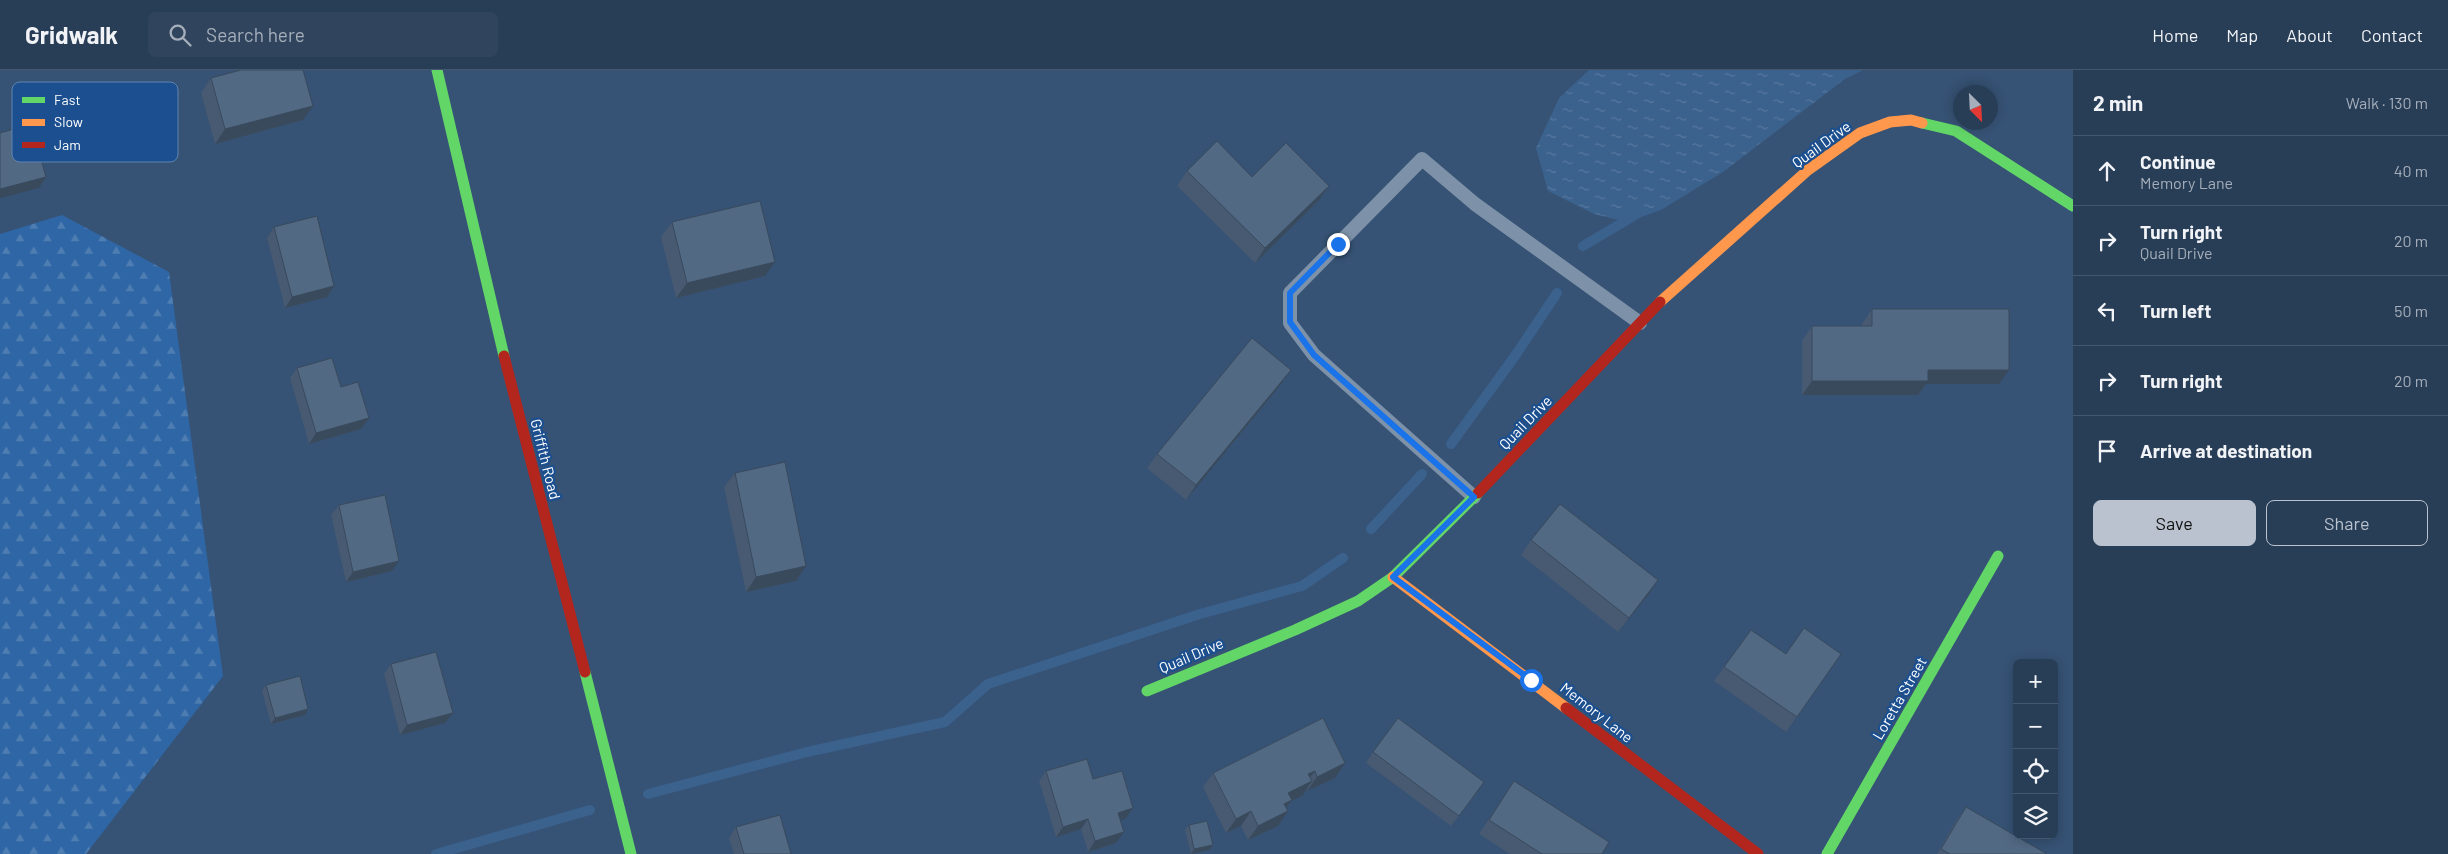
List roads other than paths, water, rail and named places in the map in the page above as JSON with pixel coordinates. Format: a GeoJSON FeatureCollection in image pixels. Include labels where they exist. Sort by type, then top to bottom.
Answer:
{"type":"FeatureCollection","features":[{"type":"Feature","properties":{"kind":"street","name":"Griffith Road"},"geometry":{"type":"LineString","coordinates":[[437,70],[504,355],[631,854]]}},
{"type":"Feature","properties":{"kind":"street","name":"Quail Drive"},"geometry":{"type":"LineString","coordinates":[[1147,691],[1322,617],[1358,600],[1393,577],[1474,497],[1664,298],[1833,150],[1860,133],[1890,122],[1912,120],[1956,131],[2073,206]]}},
{"type":"Feature","properties":{"kind":"street","name":"Loretta Street"},"geometry":{"type":"LineString","coordinates":[[1826,854],[1998,556]]}},
{"type":"Feature","properties":{"kind":"street","name":"Memory Lane"},"geometry":{"type":"LineString","coordinates":[[1393,577],[1758,854]]}},
{"type":"Feature","properties":{"kind":"lane"},"geometry":{"type":"LineString","coordinates":[[1474,497],[1314,355],[1290,322],[1290,293],[1422,159],[1482,209],[1640,323]]}},
{"type":"Feature","properties":{"kind":"water"},"geometry":{"type":"Polygon","coordinates":[[[1589,70],[1863,70],[1845,79],[1723,172],[1661,210],[1627,222],[1594,214],[1548,191],[1536,148],[1559,98],[1589,70]]]}},
{"type":"Feature","properties":{"kind":"waterway"},"geometry":{"type":"LineString","coordinates":[[1583,246],[1637,214]]}},
{"type":"Feature","properties":{"kind":"waterway"},"geometry":{"type":"LineString","coordinates":[[1451,444],[1515,356],[1557,293]]}},
{"type":"Feature","properties":{"kind":"waterway"},"geometry":{"type":"LineString","coordinates":[[1371,529],[1422,474]]}},
{"type":"Feature","properties":{"kind":"waterway"},"geometry":{"type":"LineString","coordinates":[[648,794],[807,752],[945,722],[988,684],[1200,614],[1302,586],[1343,558]]}},
{"type":"Feature","properties":{"kind":"waterway"},"geometry":{"type":"LineString","coordinates":[[436,854],[590,810]]}}]}
